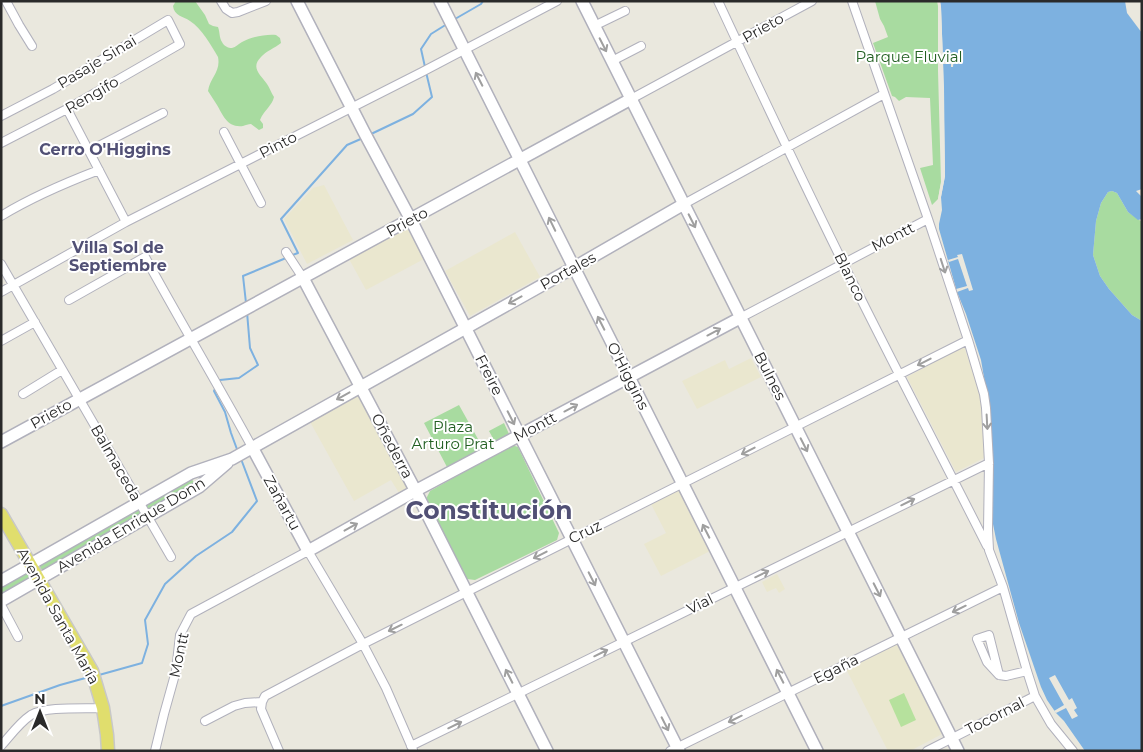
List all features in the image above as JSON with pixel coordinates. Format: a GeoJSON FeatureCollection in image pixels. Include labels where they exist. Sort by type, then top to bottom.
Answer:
{"type":"FeatureCollection","features":[{"type":"Feature","properties":{"kind":"main road","name":"Avenida Santa María"},"geometry":{"type":"LineString","coordinates":[[1,514],[92,671],[103,708],[108,751]]}},
{"type":"Feature","properties":{"kind":"street"},"geometry":{"type":"LineString","coordinates":[[6,1],[32,46]]}},
{"type":"Feature","properties":{"kind":"street"},"geometry":{"type":"LineString","coordinates":[[221,1],[226,9],[232,13],[266,1]]}},
{"type":"Feature","properties":{"kind":"street","name":"Freire"},"geometry":{"type":"LineString","coordinates":[[297,1],[572,538],[675,750]]}},
{"type":"Feature","properties":{"kind":"street","name":"O'Higgins"},"geometry":{"type":"LineString","coordinates":[[440,1],[817,751]]}},
{"type":"Feature","properties":{"kind":"street","name":"Pinto"},"geometry":{"type":"LineString","coordinates":[[1,292],[126,222],[352,108],[557,1]]}},
{"type":"Feature","properties":{"kind":"street","name":"Bulnes"},"geometry":{"type":"LineString","coordinates":[[582,1],[958,751]]}},
{"type":"Feature","properties":{"kind":"street","name":"Blanco"},"geometry":{"type":"LineString","coordinates":[[718,1],[843,263],[989,550]]}},
{"type":"Feature","properties":{"kind":"street","name":"Prieto"},"geometry":{"type":"LineString","coordinates":[[1,442],[812,1]]}},
{"type":"Feature","properties":{"kind":"street"},"geometry":{"type":"LineString","coordinates":[[852,1],[968,340],[985,401],[989,463],[989,550],[1003,587],[1035,696],[1051,724],[1073,751]]}},
{"type":"Feature","properties":{"kind":"street"},"geometry":{"type":"LineString","coordinates":[[594,26],[625,10]]}},
{"type":"Feature","properties":{"kind":"street","name":"Pasaje Sinai"},"geometry":{"type":"LineString","coordinates":[[1,116],[53,89],[168,20],[180,44]]}},
{"type":"Feature","properties":{"kind":"street","name":"Rengifo"},"geometry":{"type":"LineString","coordinates":[[1,143],[67,109],[180,44]]}},
{"type":"Feature","properties":{"kind":"street"},"geometry":{"type":"LineString","coordinates":[[612,62],[642,46]]}},
{"type":"Feature","properties":{"kind":"street","name":"Portales"},"geometry":{"type":"LineString","coordinates":[[249,449],[684,204],[884,94]]}},
{"type":"Feature","properties":{"kind":"street"},"geometry":{"type":"LineString","coordinates":[[67,109],[126,222]]}},
{"type":"Feature","properties":{"kind":"street"},"geometry":{"type":"LineString","coordinates":[[89,151],[163,113]]}},
{"type":"Feature","properties":{"kind":"street"},"geometry":{"type":"LineString","coordinates":[[224,132],[261,203]]}},
{"type":"Feature","properties":{"kind":"street"},"geometry":{"type":"LineString","coordinates":[[1,216],[48,190],[99,170]]}},
{"type":"Feature","properties":{"kind":"street","name":"Montt"},"geometry":{"type":"LineString","coordinates":[[155,751],[176,671],[180,635],[191,614],[415,491],[843,263],[928,220]]}},
{"type":"Feature","properties":{"kind":"street","name":"Oñederra"},"geometry":{"type":"LineString","coordinates":[[286,252],[303,278],[415,491],[547,751]]}},
{"type":"Feature","properties":{"kind":"street","name":"Zañartu"},"geometry":{"type":"LineString","coordinates":[[69,300],[145,257],[220,389],[249,449],[363,644],[386,688],[412,748]]}},
{"type":"Feature","properties":{"kind":"street","name":"Balmaceda"},"geometry":{"type":"LineString","coordinates":[[1,264],[171,557]]}},
{"type":"Feature","properties":{"kind":"street"},"geometry":{"type":"LineString","coordinates":[[1,341],[35,322]]}},
{"type":"Feature","properties":{"kind":"street","name":"Cruz"},"geometry":{"type":"LineString","coordinates":[[262,702],[265,696],[363,644],[968,340]]}},
{"type":"Feature","properties":{"kind":"street"},"geometry":{"type":"LineString","coordinates":[[23,394],[62,370]]}},
{"type":"Feature","properties":{"kind":"street","name":"Avenida Enrique Donn"},"geometry":{"type":"LineString","coordinates":[[1,603],[199,487],[232,459],[249,449]]}},
{"type":"Feature","properties":{"kind":"street","name":"Avenida Enrique Donn"},"geometry":{"type":"LineString","coordinates":[[3,580],[191,473],[232,459]]}},
{"type":"Feature","properties":{"kind":"street","name":"Vial"},"geometry":{"type":"LineString","coordinates":[[412,748],[989,463]]}},
{"type":"Feature","properties":{"kind":"street"},"geometry":{"type":"LineString","coordinates":[[202,469],[207,473],[207,480]]}},
{"type":"Feature","properties":{"kind":"street"},"geometry":{"type":"LineString","coordinates":[[62,546],[71,561]]}},
{"type":"Feature","properties":{"kind":"street"},"geometry":{"type":"LineString","coordinates":[[3,580],[14,594]]}},
{"type":"Feature","properties":{"kind":"street","name":"Egaña"},"geometry":{"type":"LineString","coordinates":[[675,750],[1003,587]]}},
{"type":"Feature","properties":{"kind":"street"},"geometry":{"type":"LineString","coordinates":[[1,603],[18,637]]}},
{"type":"Feature","properties":{"kind":"street"},"geometry":{"type":"LineString","coordinates":[[999,675],[989,635],[977,639],[987,662],[999,675],[1006,676],[1027,671]]}},
{"type":"Feature","properties":{"kind":"street","name":"Tocornal"},"geometry":{"type":"LineString","coordinates":[[927,751],[1035,696]]}},
{"type":"Feature","properties":{"kind":"street"},"geometry":{"type":"LineString","coordinates":[[205,721],[245,702],[262,702],[261,709],[279,751]]}},
{"type":"Feature","properties":{"kind":"street"},"geometry":{"type":"LineString","coordinates":[[1,746],[25,719],[39,711],[103,708]]}},
{"type":"Feature","properties":{"kind":"shaded area"},"geometry":{"type":"Polygon","coordinates":[[[324,185],[353,240],[307,264],[284,219],[313,188],[324,185]]]}},
{"type":"Feature","properties":{"kind":"shaded area"},"geometry":{"type":"Polygon","coordinates":[[[406,226],[424,259],[366,290],[349,259],[406,226]]]}},
{"type":"Feature","properties":{"kind":"shaded area"},"geometry":{"type":"Polygon","coordinates":[[[515,232],[540,277],[470,316],[445,271],[515,232]]]}},
{"type":"Feature","properties":{"kind":"shaded area"},"geometry":{"type":"Polygon","coordinates":[[[964,346],[983,400],[984,458],[956,472],[907,377],[964,346]]]}},
{"type":"Feature","properties":{"kind":"shaded area"},"geometry":{"type":"Polygon","coordinates":[[[751,358],[761,377],[697,409],[682,381],[725,360],[729,369],[751,358]]]}},
{"type":"Feature","properties":{"kind":"shaded area"},"geometry":{"type":"Polygon","coordinates":[[[359,392],[409,487],[399,493],[391,480],[354,501],[309,420],[359,392]]]}},
{"type":"Feature","properties":{"kind":"shaded area"},"geometry":{"type":"Polygon","coordinates":[[[679,489],[712,550],[661,576],[644,544],[666,533],[651,504],[679,489]]]}},
{"type":"Feature","properties":{"kind":"shaded area"},"geometry":{"type":"Polygon","coordinates":[[[777,574],[785,589],[779,593],[776,588],[767,592],[762,582],[777,574]]]}},
{"type":"Feature","properties":{"kind":"shaded area"},"geometry":{"type":"Polygon","coordinates":[[[899,643],[944,733],[910,751],[888,751],[846,669],[899,643]]]}},
{"type":"Feature","properties":{"kind":"green space"},"geometry":{"type":"Polygon","coordinates":[[[176,1],[195,1],[209,24],[218,27],[221,40],[228,47],[233,48],[246,40],[259,36],[276,35],[280,38],[281,43],[263,55],[256,65],[274,97],[260,120],[263,128],[259,130],[251,124],[243,126],[233,125],[224,117],[208,91],[217,71],[218,57],[198,28],[175,12],[173,6],[176,1]]]}},
{"type":"Feature","properties":{"kind":"green space","name":"Parque Fluvial"},"geometry":{"type":"Polygon","coordinates":[[[875,1],[937,1],[941,183],[938,199],[932,205],[920,168],[933,165],[930,98],[906,97],[899,101],[892,96],[873,43],[888,37],[875,1]]]}},
{"type":"Feature","properties":{"kind":"green space"},"geometry":{"type":"Polygon","coordinates":[[[1108,192],[1117,193],[1128,212],[1142,222],[1142,321],[1132,315],[1109,289],[1100,276],[1093,255],[1096,221],[1101,203],[1108,192]]]}},
{"type":"Feature","properties":{"kind":"green space","name":"Plaza Arturo Prat"},"geometry":{"type":"Polygon","coordinates":[[[459,405],[483,448],[447,467],[424,423],[459,405]]]}},
{"type":"Feature","properties":{"kind":"green space"},"geometry":{"type":"Polygon","coordinates":[[[504,423],[509,434],[495,442],[489,431],[504,423]]]}},
{"type":"Feature","properties":{"kind":"green space"},"geometry":{"type":"Polygon","coordinates":[[[512,445],[518,447],[559,533],[557,540],[475,580],[467,579],[426,499],[430,491],[512,445]]]}},
{"type":"Feature","properties":{"kind":"green space"},"geometry":{"type":"Polygon","coordinates":[[[191,477],[195,485],[1,597],[1,587],[191,477]]]}},
{"type":"Feature","properties":{"kind":"green space"},"geometry":{"type":"Polygon","coordinates":[[[904,693],[916,720],[901,727],[889,700],[904,693]]]}},
{"type":"Feature","properties":{"kind":"water"},"geometry":{"type":"Polygon","coordinates":[[[940,1],[1125,1],[1127,13],[1142,33],[1142,189],[1136,191],[1142,197],[1142,219],[1138,220],[1128,212],[1117,193],[1108,192],[1101,203],[1096,221],[1093,255],[1100,276],[1109,289],[1132,315],[1142,321],[1142,751],[1085,751],[1047,700],[1019,623],[996,539],[992,519],[993,483],[989,395],[986,389],[981,360],[957,292],[939,229],[942,210],[941,197],[945,176],[944,87],[940,1]]]}},
{"type":"Feature","properties":{"kind":"pier"},"geometry":{"type":"Polygon","coordinates":[[[938,1],[940,1],[941,7],[943,61],[951,61],[951,58],[954,58],[953,67],[951,67],[951,64],[943,64],[945,176],[941,197],[938,199],[942,176],[938,1]]]}},
{"type":"Feature","properties":{"kind":"pier"},"geometry":{"type":"Polygon","coordinates":[[[962,254],[973,290],[969,291],[968,288],[957,292],[956,289],[967,286],[958,259],[949,262],[948,260],[962,254]]]}},
{"type":"Feature","properties":{"kind":"pier"},"geometry":{"type":"Polygon","coordinates":[[[1055,675],[1069,700],[1072,698],[1077,708],[1074,710],[1078,716],[1072,719],[1066,708],[1056,713],[1054,711],[1064,705],[1049,678],[1055,675]]]}},
{"type":"Feature","properties":{"kind":"waterway"},"geometry":{"type":"LineString","coordinates":[[455,19],[483,1]]}},
{"type":"Feature","properties":{"kind":"waterway"},"geometry":{"type":"LineString","coordinates":[[425,67],[421,49],[431,34],[447,24]]}},
{"type":"Feature","properties":{"kind":"waterway"},"geometry":{"type":"LineString","coordinates":[[369,135],[413,114],[432,97],[426,72]]}},
{"type":"Feature","properties":{"kind":"waterway"},"geometry":{"type":"LineString","coordinates":[[290,256],[298,253],[281,219],[347,145],[363,138]]}},
{"type":"Feature","properties":{"kind":"waterway"},"geometry":{"type":"LineString","coordinates":[[246,303],[243,276],[286,258]]}},
{"type":"Feature","properties":{"kind":"waterway"},"geometry":{"type":"LineString","coordinates":[[219,381],[239,378],[258,365],[250,348],[247,312]]}},
{"type":"Feature","properties":{"kind":"waterway"},"geometry":{"type":"LineString","coordinates":[[216,387],[214,391],[225,412],[238,452]]}},
{"type":"Feature","properties":{"kind":"waterway"},"geometry":{"type":"LineString","coordinates":[[99,675],[142,663],[148,644],[145,620],[165,584],[196,556],[232,532],[257,501],[241,459]]}},
{"type":"Feature","properties":{"kind":"waterway"},"geometry":{"type":"LineString","coordinates":[[1,706],[89,677]]}},
{"type":"Feature","properties":{"kind":"district","name":"Cerro O'Higgins"},"geometry":{"type":"Point","coordinates":[105,149]}},
{"type":"Feature","properties":{"kind":"district","name":"Villa Sol de Septiembre"},"geometry":{"type":"Point","coordinates":[118,256]}},
{"type":"Feature","properties":{"kind":"district","name":"Constitución"},"geometry":{"type":"Point","coordinates":[489,510]}}]}
